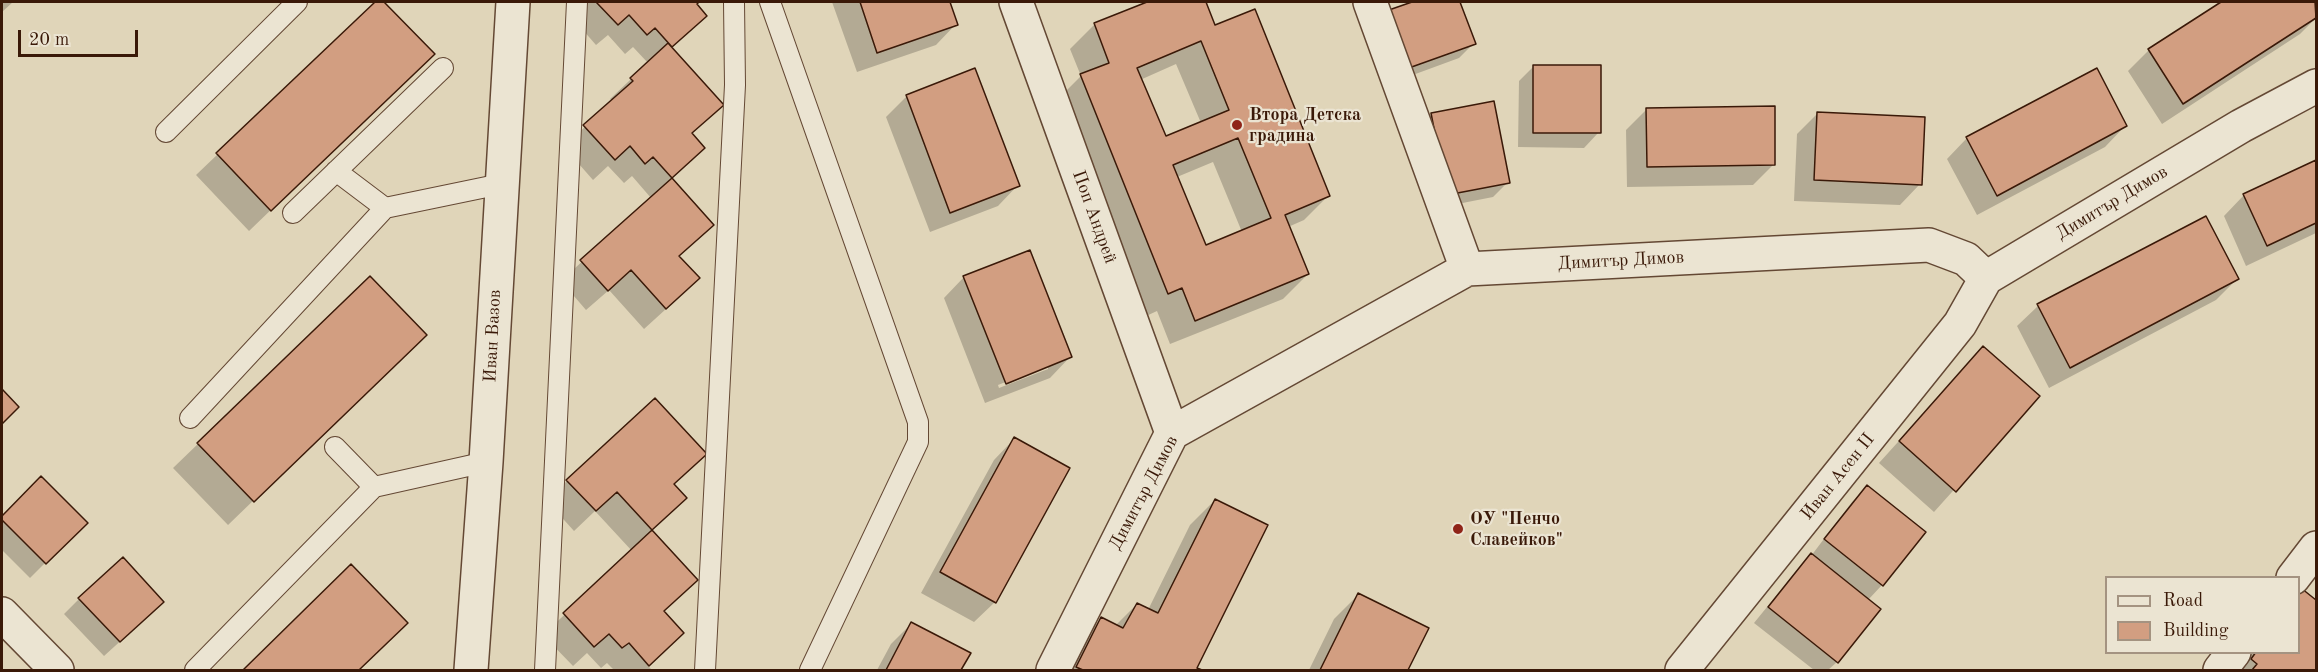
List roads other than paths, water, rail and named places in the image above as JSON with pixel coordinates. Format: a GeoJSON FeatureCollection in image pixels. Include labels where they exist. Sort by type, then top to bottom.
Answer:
{"type":"FeatureCollection","features":[{"type":"Feature","properties":{"kind":"street","name":"Иван Вазов"},"geometry":{"type":"LineString","coordinates":[[471,670],[486,462],[513,2]]}},
{"type":"Feature","properties":{"kind":"street","name":"Поп Андрей"},"geometry":{"type":"LineString","coordinates":[[1016,2],[1172,433]]}},
{"type":"Feature","properties":{"kind":"street"},"geometry":{"type":"LineString","coordinates":[[1370,2],[1467,269]]}},
{"type":"Feature","properties":{"kind":"street","name":"Димитър Димов"},"geometry":{"type":"LineString","coordinates":[[1053,670],[1172,433],[1467,269],[1929,245],[1966,259],[1986,278],[2241,126],[2316,86]]}},
{"type":"Feature","properties":{"kind":"street","name":"Иван Асен II"},"geometry":{"type":"LineString","coordinates":[[1682,670],[1960,324],[1986,278]]}},
{"type":"Feature","properties":{"kind":"street"},"geometry":{"type":"LineString","coordinates":[[2295,576],[2316,548]]}},
{"type":"Feature","properties":{"kind":"street"},"geometry":{"type":"LineString","coordinates":[[2,614],[57,670]]}},
{"type":"Feature","properties":{"kind":"street"},"geometry":{"type":"LineString","coordinates":[[2220,670],[2232,654]]}},
{"type":"Feature","properties":{"kind":"lane"},"geometry":{"type":"LineString","coordinates":[[165,132],[297,2]]}},
{"type":"Feature","properties":{"kind":"lane"},"geometry":{"type":"LineString","coordinates":[[545,670],[577,2]]}},
{"type":"Feature","properties":{"kind":"lane"},"geometry":{"type":"LineString","coordinates":[[705,670],[735,85],[734,2]]}},
{"type":"Feature","properties":{"kind":"lane"},"geometry":{"type":"LineString","coordinates":[[770,2],[918,422],[918,442],[810,670]]}},
{"type":"Feature","properties":{"kind":"lane"},"geometry":{"type":"LineString","coordinates":[[293,213],[443,68]]}},
{"type":"Feature","properties":{"kind":"lane"},"geometry":{"type":"LineString","coordinates":[[336,171],[385,208]]}},
{"type":"Feature","properties":{"kind":"lane"},"geometry":{"type":"LineString","coordinates":[[190,418],[385,208],[501,184]]}},
{"type":"Feature","properties":{"kind":"lane"},"geometry":{"type":"LineString","coordinates":[[335,447],[374,487]]}},
{"type":"Feature","properties":{"kind":"lane"},"geometry":{"type":"LineString","coordinates":[[195,670],[374,487],[486,462]]}},
{"type":"Feature","properties":{"kind":"place","name":"Втора Детска градина"},"geometry":{"type":"Point","coordinates":[1237,125]}},
{"type":"Feature","properties":{"kind":"place","name":"ОУ \"Пенчо Славейков\""},"geometry":{"type":"Point","coordinates":[1458,529]}}]}
